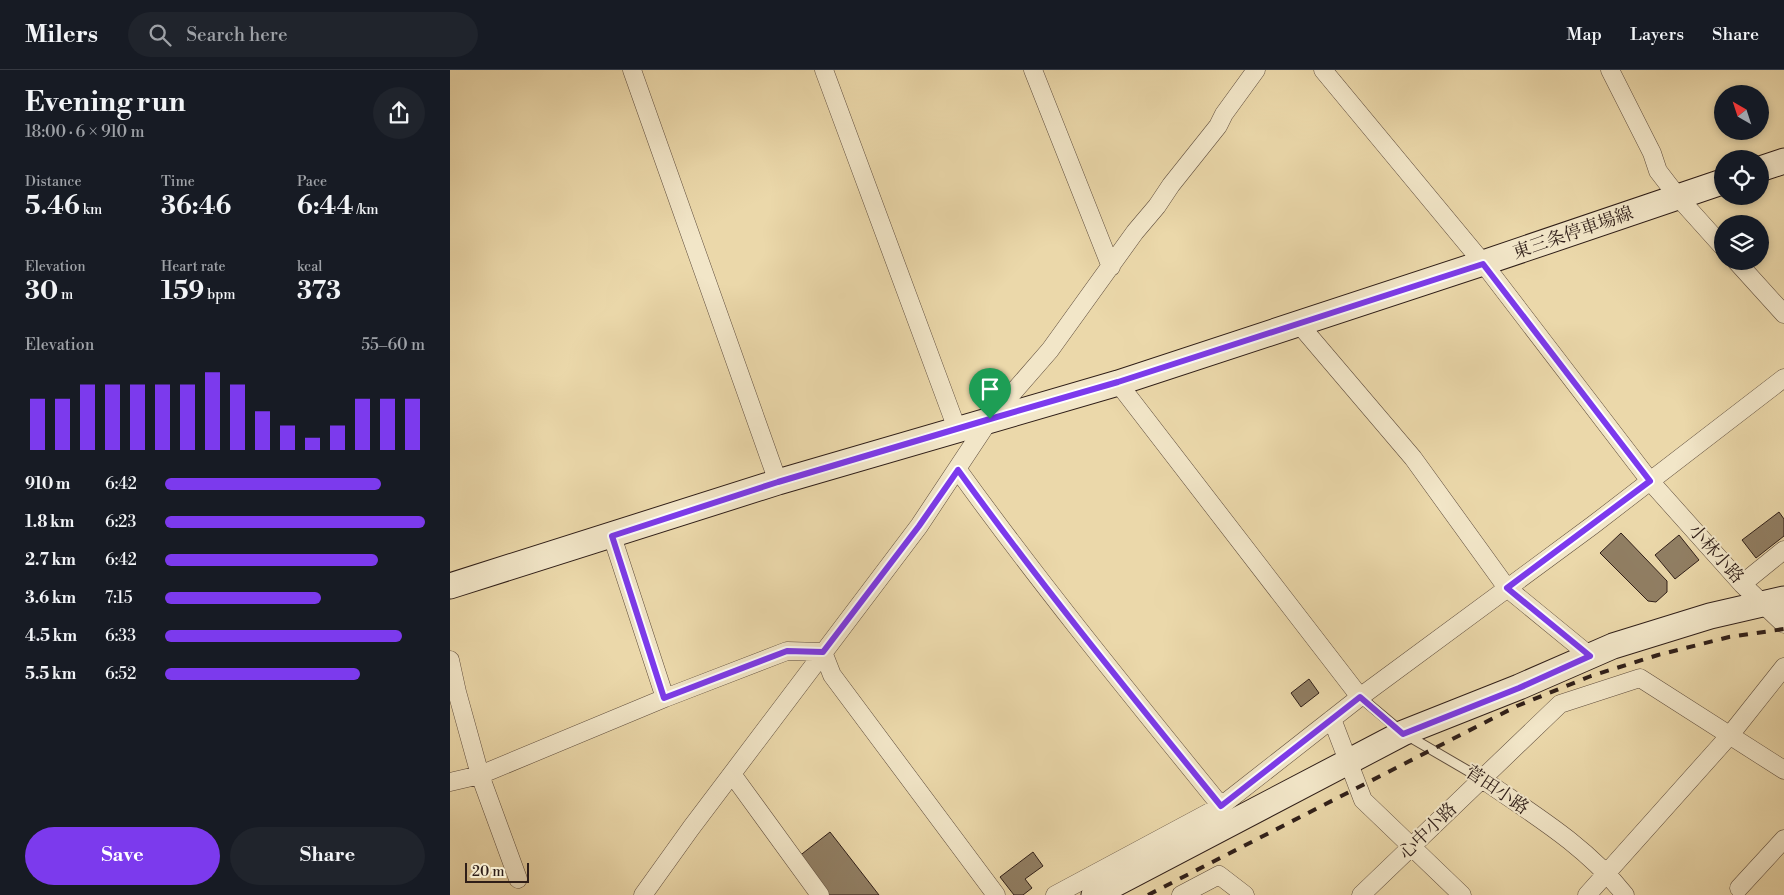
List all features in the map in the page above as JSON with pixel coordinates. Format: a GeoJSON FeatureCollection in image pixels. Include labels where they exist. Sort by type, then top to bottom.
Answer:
{"type":"FeatureCollection","features":[{"type":"Feature","properties":{"kind":"main road"},"geometry":{"type":"LineString","coordinates":[[1769,166],[1784,161]]}},
{"type":"Feature","properties":{"kind":"main road","name":"東三条停車場線"},"geometry":{"type":"LineString","coordinates":[[450,586],[778,482],[1118,382],[1483,264],[1714,185]]}},
{"type":"Feature","properties":{"kind":"main road"},"geometry":{"type":"LineString","coordinates":[[1094,895],[1403,734],[1519,688],[1613,646],[1710,616],[1774,601]]}},
{"type":"Feature","properties":{"kind":"street"},"geometry":{"type":"LineString","coordinates":[[632,70],[778,482]]}},
{"type":"Feature","properties":{"kind":"street"},"geometry":{"type":"LineString","coordinates":[[824,70],[957,429]]}},
{"type":"Feature","properties":{"kind":"street"},"geometry":{"type":"LineString","coordinates":[[1033,70],[1111,267]]}},
{"type":"Feature","properties":{"kind":"street"},"geometry":{"type":"LineString","coordinates":[[643,895],[919,526],[958,470],[990,419],[1050,350],[1111,267],[1134,232],[1157,206],[1171,185],[1218,126],[1224,114],[1256,70]]}},
{"type":"Feature","properties":{"kind":"street","name":"小林小路"},"geometry":{"type":"LineString","coordinates":[[1323,70],[1483,264],[1650,481],[1742,584],[1774,601],[1784,624]]}},
{"type":"Feature","properties":{"kind":"street"},"geometry":{"type":"LineString","coordinates":[[1610,70],[1652,153],[1658,171],[1678,197],[1714,237]]}},
{"type":"Feature","properties":{"kind":"street"},"geometry":{"type":"LineString","coordinates":[[1744,270],[1784,314]]}},
{"type":"Feature","properties":{"kind":"street"},"geometry":{"type":"LineString","coordinates":[[1299,324],[1412,458],[1507,588],[1590,656]]}},
{"type":"Feature","properties":{"kind":"street"},"geometry":{"type":"LineString","coordinates":[[1055,895],[1221,806],[1360,697],[1650,481],[1784,378]]}},
{"type":"Feature","properties":{"kind":"street"},"geometry":{"type":"LineString","coordinates":[[1118,382],[1360,697]]}},
{"type":"Feature","properties":{"kind":"street"},"geometry":{"type":"LineString","coordinates":[[958,470],[1076,627],[1221,806]]}},
{"type":"Feature","properties":{"kind":"street"},"geometry":{"type":"LineString","coordinates":[[612,536],[664,698]]}},
{"type":"Feature","properties":{"kind":"street"},"geometry":{"type":"LineString","coordinates":[[1742,584],[1784,550]]}},
{"type":"Feature","properties":{"kind":"street"},"geometry":{"type":"LineString","coordinates":[[450,782],[480,775],[664,698],[787,651],[823,652]]}},
{"type":"Feature","properties":{"kind":"street"},"geometry":{"type":"LineString","coordinates":[[823,652],[832,675],[996,895]]}},
{"type":"Feature","properties":{"kind":"street"},"geometry":{"type":"LineString","coordinates":[[450,660],[480,775],[518,879]]}},
{"type":"Feature","properties":{"kind":"street"},"geometry":{"type":"LineString","coordinates":[[1587,895],[1730,735],[1784,667]]}},
{"type":"Feature","properties":{"kind":"street","name":"心中小路"},"geometry":{"type":"LineString","coordinates":[[1361,895],[1560,704],[1640,678],[1730,735]]}},
{"type":"Feature","properties":{"kind":"street"},"geometry":{"type":"LineString","coordinates":[[1332,719],[1363,800],[1462,895]]}},
{"type":"Feature","properties":{"kind":"street"},"geometry":{"type":"LineString","coordinates":[[1730,735],[1784,770]]}},
{"type":"Feature","properties":{"kind":"street"},"geometry":{"type":"LineString","coordinates":[[732,774],[820,895]]}},
{"type":"Feature","properties":{"kind":"street","name":"菅田小路"},"geometry":{"type":"LineString","coordinates":[[1482,779],[1577,846],[1607,873],[1625,895]]}},
{"type":"Feature","properties":{"kind":"street"},"geometry":{"type":"LineString","coordinates":[[1740,888],[1784,839]]}},
{"type":"Feature","properties":{"kind":"street"},"geometry":{"type":"LineString","coordinates":[[1181,895],[1219,874],[1243,893]]}},
{"type":"Feature","properties":{"kind":"lane","name":"菅田小路"},"geometry":{"type":"LineString","coordinates":[[1360,697],[1403,734],[1482,779]]}},
{"type":"Feature","properties":{"kind":"building"},"geometry":{"type":"Polygon","coordinates":[[[1779,512],[1784,519],[1784,536],[1756,558],[1742,540],[1779,512]]]}},
{"type":"Feature","properties":{"kind":"building"},"geometry":{"type":"Polygon","coordinates":[[[1621,533],[1667,581],[1667,592],[1656,602],[1648,601],[1600,553],[1621,533]]]}},
{"type":"Feature","properties":{"kind":"building"},"geometry":{"type":"Polygon","coordinates":[[[1679,535],[1699,560],[1675,579],[1655,555],[1679,535]]]}},
{"type":"Feature","properties":{"kind":"building"},"geometry":{"type":"Polygon","coordinates":[[[1309,679],[1319,693],[1301,707],[1291,693],[1309,679]]]}},
{"type":"Feature","properties":{"kind":"building"},"geometry":{"type":"Polygon","coordinates":[[[830,832],[879,895],[828,895],[798,857],[830,832]]]}},
{"type":"Feature","properties":{"kind":"building"},"geometry":{"type":"Polygon","coordinates":[[[1033,852],[1043,866],[1025,879],[1032,888],[1023,895],[1014,895],[1000,877],[1033,852]]]}},
{"type":"Feature","properties":{"kind":"railway"},"geometry":{"type":"LineString","coordinates":[[1148,895],[1517,706],[1591,676],[1658,655],[1729,637],[1784,629]]}},
{"type":"Feature","properties":{"kind":"route"},"geometry":{"type":"LineString","coordinates":[[1483,264],[1650,481],[1507,588],[1590,656],[1519,688],[1403,734],[1360,697],[1221,806],[1082,634],[958,470],[919,526],[823,652],[787,651],[664,698],[612,536],[778,482],[990,419],[1118,382],[1483,264]]}}]}
